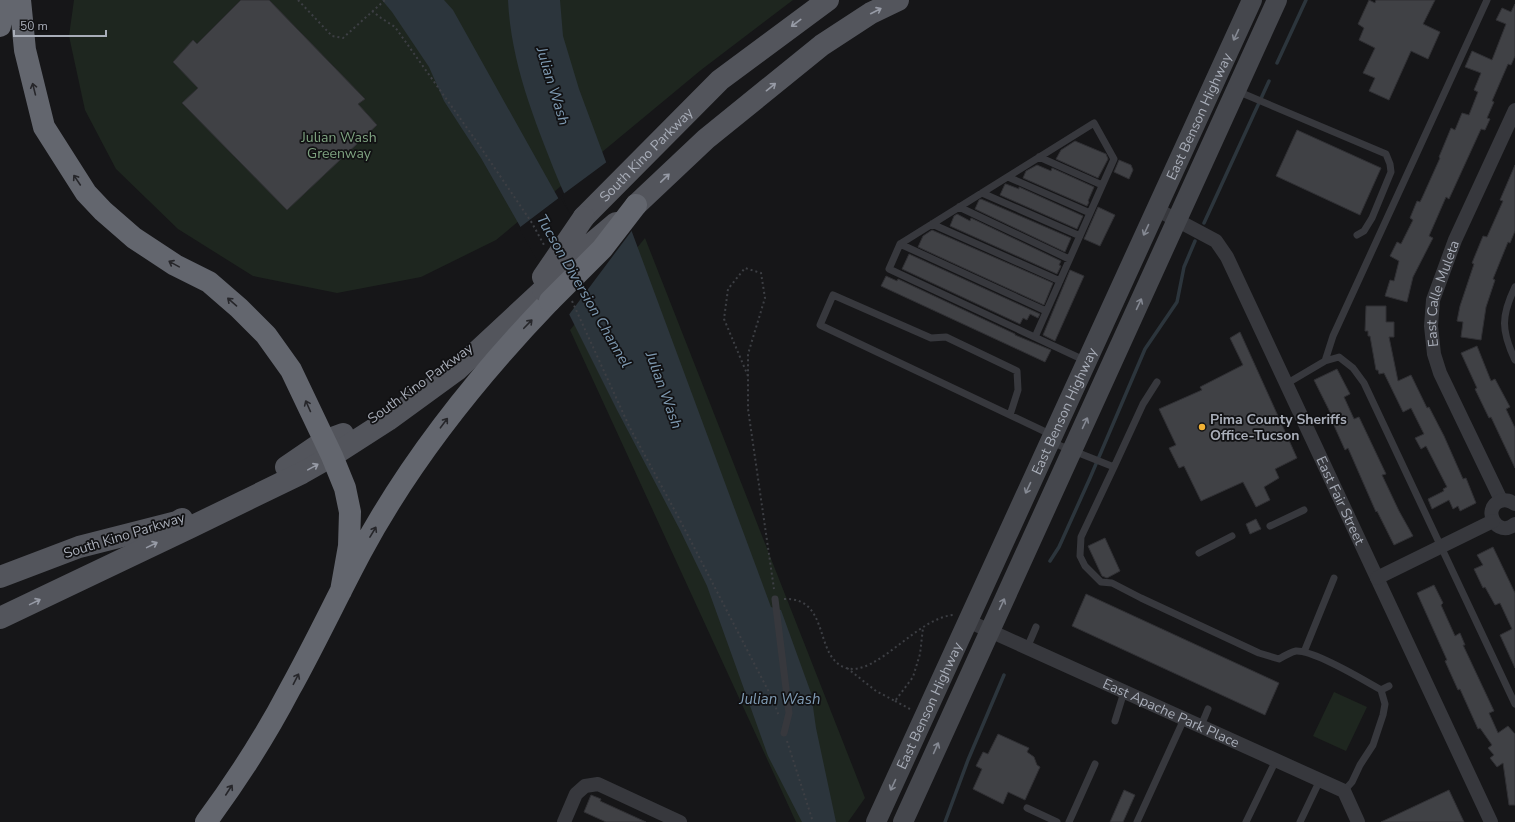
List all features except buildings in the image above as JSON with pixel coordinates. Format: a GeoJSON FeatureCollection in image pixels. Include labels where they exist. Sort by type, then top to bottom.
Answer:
{"type":"FeatureCollection","features":[{"type":"Feature","properties":{"kind":"highway"},"geometry":{"type":"LineString","coordinates":[[0,26],[4,0]]}},
{"type":"Feature","properties":{"kind":"highway"},"geometry":{"type":"LineString","coordinates":[[20,0],[25,50],[44,127],[86,193],[103,211],[134,238],[175,265],[209,282],[240,308],[266,335],[291,370],[345,488],[350,512],[349,546],[341,591]]}},
{"type":"Feature","properties":{"kind":"highway"},"geometry":{"type":"LineString","coordinates":[[206,822],[223,799],[270,726],[361,551],[398,490],[435,435],[509,344],[544,290],[602,249],[636,205]]}},
{"type":"Feature","properties":{"kind":"main road","name":"South Kino Parkway"},"geometry":{"type":"LineString","coordinates":[[0,618],[302,473],[328,449],[454,362],[544,290],[584,217],[720,80],[828,0]]}},
{"type":"Feature","properties":{"kind":"main road","name":"South Kino Parkway"},"geometry":{"type":"LineString","coordinates":[[636,205],[706,139],[822,46],[872,13],[898,0]]}},
{"type":"Feature","properties":{"kind":"main road","name":"East Benson Highway"},"geometry":{"type":"LineString","coordinates":[[876,822],[1252,0]]}},
{"type":"Feature","properties":{"kind":"main road","name":"East Benson Highway"},"geometry":{"type":"LineString","coordinates":[[903,822],[1278,0]]}},
{"type":"Feature","properties":{"kind":"main road","name":"South Kino Parkway"},"geometry":{"type":"LineString","coordinates":[[0,577],[78,547],[177,522],[328,449]]}},
{"type":"Feature","properties":{"kind":"street","name":"East Calle Muleta"},"geometry":{"type":"LineString","coordinates":[[1508,502],[1440,373],[1434,354],[1431,326],[1433,300],[1455,240],[1515,110]]}},
{"type":"Feature","properties":{"kind":"street","name":"East Fair Street"},"geometry":{"type":"LineString","coordinates":[[1156,209],[1216,242],[1227,257],[1491,822]]}},
{"type":"Feature","properties":{"kind":"street"},"geometry":{"type":"LineString","coordinates":[[1508,502],[1498,502],[1492,508],[1492,517],[1500,527],[1514,527]]}},
{"type":"Feature","properties":{"kind":"street"},"geometry":{"type":"LineString","coordinates":[[1377,578],[1493,520]]}},
{"type":"Feature","properties":{"kind":"street","name":"East Apache Park Place"},"geometry":{"type":"LineString","coordinates":[[968,621],[1344,791]]}},
{"type":"Feature","properties":{"kind":"street"},"geometry":{"type":"LineString","coordinates":[[564,822],[576,794],[585,786],[598,784],[680,822]]}},
{"type":"Feature","properties":{"kind":"street"},"geometry":{"type":"LineString","coordinates":[[1344,791],[1358,822]]}},
{"type":"Feature","properties":{"kind":"lane"},"geometry":{"type":"LineString","coordinates":[[1325,361],[1333,336],[1487,0]]}},
{"type":"Feature","properties":{"kind":"lane"},"geometry":{"type":"LineString","coordinates":[[1236,91],[1386,154],[1390,164],[1390,172],[1372,218],[1364,231],[1356,235]]}},
{"type":"Feature","properties":{"kind":"lane"},"geometry":{"type":"LineString","coordinates":[[1035,337],[1114,159],[1094,123],[900,244],[889,269],[1086,361]]}},
{"type":"Feature","properties":{"kind":"lane"},"geometry":{"type":"LineString","coordinates":[[1039,157],[1102,185]]}},
{"type":"Feature","properties":{"kind":"lane"},"geometry":{"type":"LineString","coordinates":[[1008,177],[1090,213]]}},
{"type":"Feature","properties":{"kind":"lane"},"geometry":{"type":"LineString","coordinates":[[982,193],[1080,236]]}},
{"type":"Feature","properties":{"kind":"lane"},"geometry":{"type":"LineString","coordinates":[[959,207],[1069,259]]}},
{"type":"Feature","properties":{"kind":"lane"},"geometry":{"type":"LineString","coordinates":[[932,224],[1060,281]]}},
{"type":"Feature","properties":{"kind":"lane"},"geometry":{"type":"LineString","coordinates":[[900,244],[1046,311]]}},
{"type":"Feature","properties":{"kind":"lane"},"geometry":{"type":"LineString","coordinates":[[1515,287],[1507,305],[1504,319],[1509,347],[1515,360]]}},
{"type":"Feature","properties":{"kind":"lane"},"geometry":{"type":"LineString","coordinates":[[1010,414],[1018,390],[1017,371],[946,337],[931,338],[833,295],[820,325],[1010,414],[1072,450],[1114,467]]}},
{"type":"Feature","properties":{"kind":"lane"},"geometry":{"type":"LineString","coordinates":[[1286,384],[1325,361],[1339,357],[1353,368],[1364,383],[1515,704]]}},
{"type":"Feature","properties":{"kind":"lane"},"geometry":{"type":"LineString","coordinates":[[1157,382],[1143,404],[1081,537],[1080,556],[1085,566],[1101,582],[1112,583],[1141,598],[1259,652],[1279,659],[1295,651],[1304,652],[1316,656],[1361,678],[1381,690],[1385,704],[1373,745],[1360,765],[1352,782],[1344,791]]}},
{"type":"Feature","properties":{"kind":"lane"},"geometry":{"type":"LineString","coordinates":[[1270,526],[1304,510]]}},
{"type":"Feature","properties":{"kind":"lane"},"geometry":{"type":"LineString","coordinates":[[1199,553],[1232,536]]}},
{"type":"Feature","properties":{"kind":"lane"},"geometry":{"type":"LineString","coordinates":[[1304,652],[1334,578]]}},
{"type":"Feature","properties":{"kind":"lane"},"geometry":{"type":"LineString","coordinates":[[775,599],[789,713],[784,732]]}},
{"type":"Feature","properties":{"kind":"lane"},"geometry":{"type":"LineString","coordinates":[[1027,648],[1036,627]]}},
{"type":"Feature","properties":{"kind":"lane"},"geometry":{"type":"LineString","coordinates":[[1381,690],[1389,686]]}},
{"type":"Feature","properties":{"kind":"lane"},"geometry":{"type":"LineString","coordinates":[[1115,721],[1124,692]]}},
{"type":"Feature","properties":{"kind":"lane"},"geometry":{"type":"LineString","coordinates":[[1201,726],[1208,709]]}},
{"type":"Feature","properties":{"kind":"lane"},"geometry":{"type":"LineString","coordinates":[[1137,822],[1184,719]]}},
{"type":"Feature","properties":{"kind":"lane"},"geometry":{"type":"LineString","coordinates":[[1246,822],[1276,760]]}},
{"type":"Feature","properties":{"kind":"lane"},"geometry":{"type":"LineString","coordinates":[[1070,822],[1095,764]]}},
{"type":"Feature","properties":{"kind":"lane"},"geometry":{"type":"LineString","coordinates":[[1300,822],[1320,780]]}},
{"type":"Feature","properties":{"kind":"lane"},"geometry":{"type":"LineString","coordinates":[[1027,808],[1057,822]]}},
{"type":"Feature","properties":{"kind":"path"},"geometry":{"type":"LineString","coordinates":[[298,0],[332,36],[343,38],[385,0]]}},
{"type":"Feature","properties":{"kind":"path"},"geometry":{"type":"LineString","coordinates":[[372,11],[395,27],[486,154],[532,223],[547,251]]}},
{"type":"Feature","properties":{"kind":"path"},"geometry":{"type":"LineString","coordinates":[[748,376],[724,319],[728,288],[745,268],[761,273],[765,298],[748,354],[748,376],[748,409],[775,599],[793,599],[808,605],[814,614],[830,653],[838,663],[847,668],[876,691],[895,701],[913,677],[920,654],[923,628]]}},
{"type":"Feature","properties":{"kind":"path"},"geometry":{"type":"LineString","coordinates":[[571,298],[629,426],[681,522],[772,698],[813,822]]}},
{"type":"Feature","properties":{"kind":"path"},"geometry":{"type":"LineString","coordinates":[[847,668],[858,668],[870,665],[879,660],[910,635],[930,623],[956,615],[968,621]]}},
{"type":"Feature","properties":{"kind":"green space","name":"Julian Wash Greenway"},"geometry":{"type":"Polygon","coordinates":[[[74,0],[793,0],[701,70],[496,240],[421,277],[337,293],[253,276],[178,229],[116,169],[85,110],[69,36],[74,0]]]}},
{"type":"Feature","properties":{"kind":"green space"},"geometry":{"type":"Polygon","coordinates":[[[645,238],[865,798],[848,822],[796,822],[570,330],[645,238]]]}},
{"type":"Feature","properties":{"kind":"green space"},"geometry":{"type":"Polygon","coordinates":[[[1334,692],[1367,707],[1346,751],[1313,736],[1334,692]]]}},
{"type":"Feature","properties":{"kind":"water","name":"Julian Wash"},"geometry":{"type":"Polygon","coordinates":[[[382,0],[444,0],[453,10],[580,237],[573,214],[540,134],[525,90],[514,46],[508,0],[560,0],[563,36],[579,89],[771,607],[781,610],[811,693],[816,728],[836,822],[802,822],[768,756],[707,586],[680,530],[617,410],[561,298],[481,158],[444,101],[429,67],[392,12],[382,0]]]}},
{"type":"Feature","properties":{"kind":"pier"},"geometry":{"type":"Polygon","coordinates":[[[608,161],[633,229],[568,316],[519,228],[560,197],[570,214],[562,195],[608,161]]]}},
{"type":"Feature","properties":{"kind":"waterway"},"geometry":{"type":"LineString","coordinates":[[1277,63],[1306,0]]}},
{"type":"Feature","properties":{"kind":"waterway"},"geometry":{"type":"LineString","coordinates":[[1204,223],[1269,81]]}},
{"type":"Feature","properties":{"kind":"waterway"},"geometry":{"type":"LineString","coordinates":[[1050,561],[1059,547],[1090,478],[1145,349],[1177,302],[1184,267],[1195,241]]}},
{"type":"Feature","properties":{"kind":"waterway"},"geometry":{"type":"LineString","coordinates":[[945,822],[968,760],[1004,675]]}},
{"type":"Feature","properties":{"kind":"place","name":"Pima County Sheriffs Office-Tucson"},"geometry":{"type":"Point","coordinates":[1202,427]}},
{"type":"Feature","properties":{"kind":"water label","name":"Tucson Diversion Channel"},"geometry":{"type":"Point","coordinates":[584,291]}}]}
